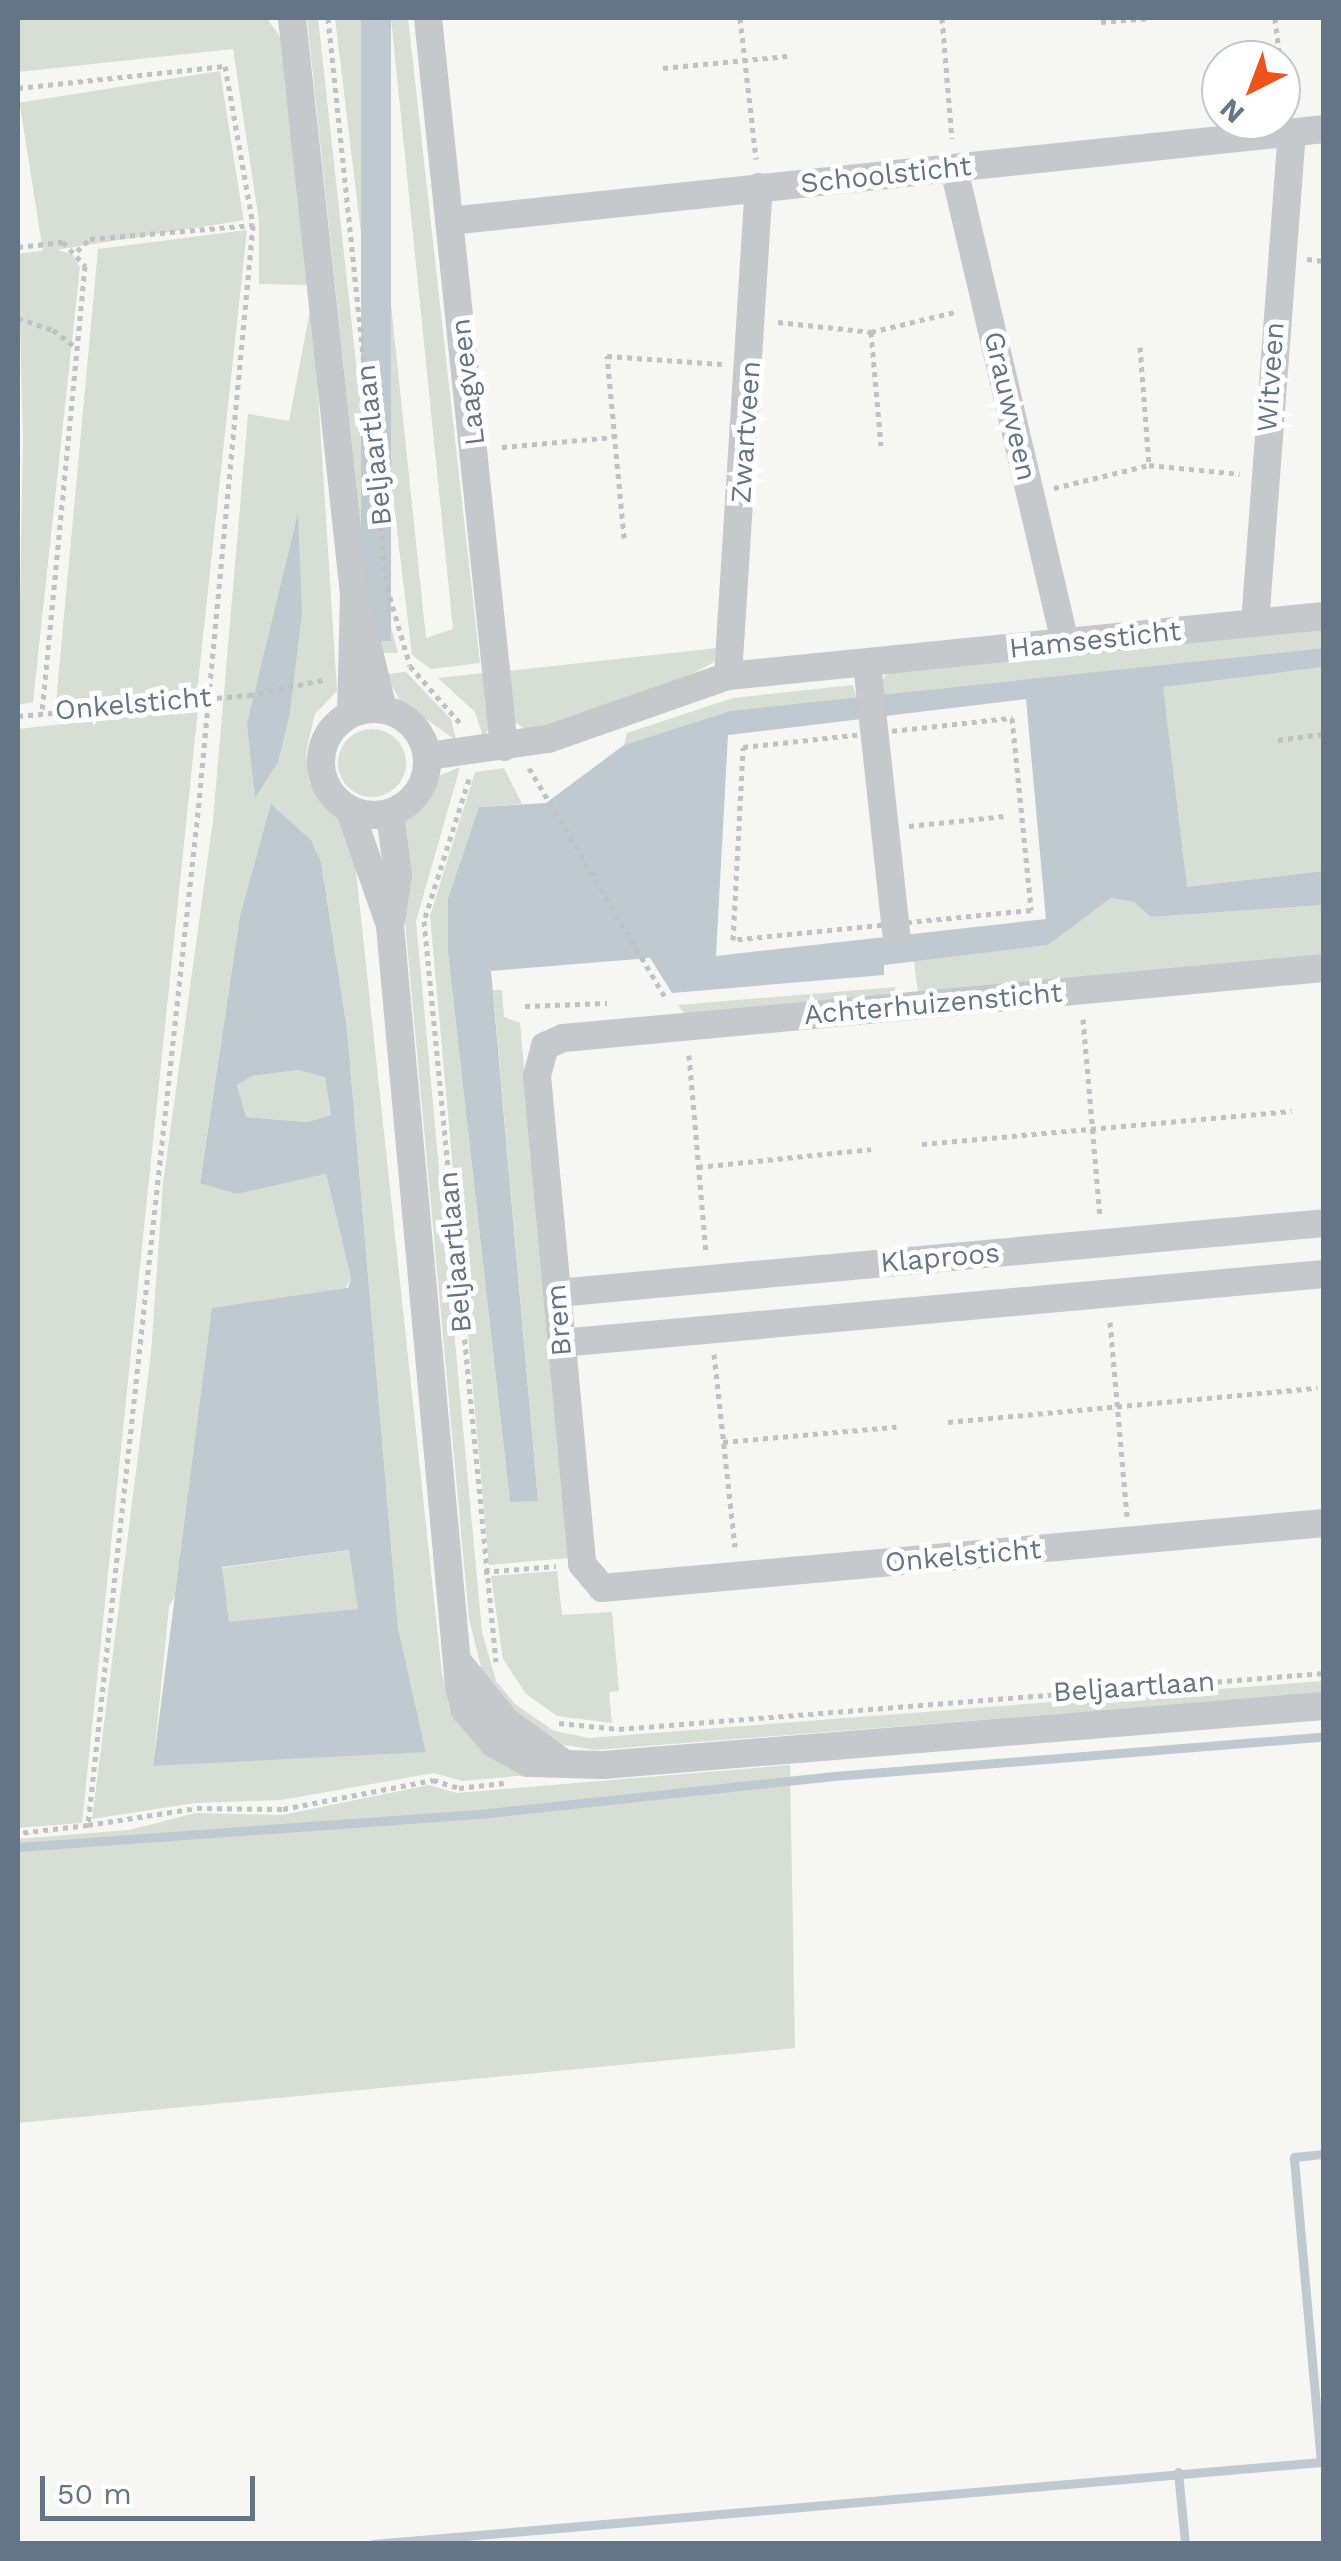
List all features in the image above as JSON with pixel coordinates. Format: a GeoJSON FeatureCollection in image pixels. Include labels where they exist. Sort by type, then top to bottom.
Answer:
{"type":"FeatureCollection","features":[{"type":"Feature","properties":{"kind":"street","name":"Beljaartlaan"},"geometry":{"type":"LineString","coordinates":[[292,18],[354,594],[351,713]]}},
{"type":"Feature","properties":{"kind":"street","name":"Laagveen"},"geometry":{"type":"LineString","coordinates":[[428,18],[476,449],[504,747]]}},
{"type":"Feature","properties":{"kind":"street","name":"Schoolsticht"},"geometry":{"type":"LineString","coordinates":[[449,220],[1217,140]]}},
{"type":"Feature","properties":{"kind":"street","name":"Witveen"},"geometry":{"type":"LineString","coordinates":[[1256,623],[1263,476],[1291,140]]}},
{"type":"Feature","properties":{"kind":"street","name":"Grauwveen"},"geometry":{"type":"LineString","coordinates":[[954,168],[1065,643]]}},
{"type":"Feature","properties":{"kind":"street","name":"Zwartveen"},"geometry":{"type":"LineString","coordinates":[[728,676],[754,320],[759,187]]}},
{"type":"Feature","properties":{"kind":"street","name":"Beljaartlaan"},"geometry":{"type":"LineString","coordinates":[[354,594],[383,709]]}},
{"type":"Feature","properties":{"kind":"street","name":"Hamsesticht"},"geometry":{"type":"LineString","coordinates":[[428,756],[548,739],[728,676],[868,674],[1065,643],[1324,616]]}},
{"type":"Feature","properties":{"kind":"street"},"geometry":{"type":"LineString","coordinates":[[868,674],[896,932]]}},
{"type":"Feature","properties":{"kind":"street"},"geometry":{"type":"LineString","coordinates":[[383,709],[404,718],[428,756],[418,791],[390,814],[350,811],[331,796],[321,774],[321,750],[332,728],[351,713],[383,709]]}},
{"type":"Feature","properties":{"kind":"street","name":"Beljaartlaan"},"geometry":{"type":"LineString","coordinates":[[350,811],[390,926],[465,1710],[493,1744],[528,1763],[567,1765],[1324,1706]]}},
{"type":"Feature","properties":{"kind":"street","name":"Beljaartlaan"},"geometry":{"type":"LineString","coordinates":[[390,814],[398,876],[390,926]]}},
{"type":"Feature","properties":{"kind":"street","name":"Achterhuizensticht"},"geometry":{"type":"LineString","coordinates":[[544,1046],[563,1038],[1324,968]]}},
{"type":"Feature","properties":{"kind":"street","name":"Brem"},"geometry":{"type":"LineString","coordinates":[[544,1046],[536,1076],[582,1564]]}},
{"type":"Feature","properties":{"kind":"street","name":"Klaproos"},"geometry":{"type":"LineString","coordinates":[[556,1293],[1324,1223]]}},
{"type":"Feature","properties":{"kind":"street","name":"Klaproos"},"geometry":{"type":"LineString","coordinates":[[561,1344],[711,1326],[1324,1274]]}},
{"type":"Feature","properties":{"kind":"street","name":"Onkelsticht"},"geometry":{"type":"LineString","coordinates":[[582,1564],[602,1588],[1324,1522]]}},
{"type":"Feature","properties":{"kind":"path","name":"Beljaartlaan"},"geometry":{"type":"LineString","coordinates":[[328,18],[388,587],[410,666],[462,724],[470,777],[424,921],[484,1572],[498,1670]]}},
{"type":"Feature","properties":{"kind":"path"},"geometry":{"type":"LineString","coordinates":[[740,18],[759,187]]}},
{"type":"Feature","properties":{"kind":"path"},"geometry":{"type":"LineString","coordinates":[[942,18],[954,168]]}},
{"type":"Feature","properties":{"kind":"path"},"geometry":{"type":"LineString","coordinates":[[1101,22],[1150,18]]}},
{"type":"Feature","properties":{"kind":"path"},"geometry":{"type":"LineString","coordinates":[[663,68],[788,56]]}},
{"type":"Feature","properties":{"kind":"path"},"geometry":{"type":"LineString","coordinates":[[18,88],[226,66],[253,225],[209,696],[88,1825]]}},
{"type":"Feature","properties":{"kind":"path"},"geometry":{"type":"LineString","coordinates":[[77,251],[90,240],[253,225]]}},
{"type":"Feature","properties":{"kind":"path"},"geometry":{"type":"LineString","coordinates":[[18,247],[63,242],[77,251],[85,266],[42,712]]}},
{"type":"Feature","properties":{"kind":"path"},"geometry":{"type":"LineString","coordinates":[[754,320],[871,332],[986,304]]}},
{"type":"Feature","properties":{"kind":"path"},"geometry":{"type":"LineString","coordinates":[[18,318],[53,330],[78,349]]}},
{"type":"Feature","properties":{"kind":"path"},"geometry":{"type":"LineString","coordinates":[[871,332],[882,446]]}},
{"type":"Feature","properties":{"kind":"path"},"geometry":{"type":"LineString","coordinates":[[1140,347],[1149,466]]}},
{"type":"Feature","properties":{"kind":"path"},"geometry":{"type":"LineString","coordinates":[[624,538],[607,356],[750,366]]}},
{"type":"Feature","properties":{"kind":"path"},"geometry":{"type":"LineString","coordinates":[[476,449],[613,437]]}},
{"type":"Feature","properties":{"kind":"path"},"geometry":{"type":"LineString","coordinates":[[1030,494],[1149,466],[1263,476]]}},
{"type":"Feature","properties":{"kind":"path","name":"Onkelsticht"},"geometry":{"type":"LineString","coordinates":[[18,716],[298,688]]}},
{"type":"Feature","properties":{"kind":"path"},"geometry":{"type":"LineString","coordinates":[[1278,740],[1324,734]]}},
{"type":"Feature","properties":{"kind":"path"},"geometry":{"type":"LineString","coordinates":[[542,791],[667,1001],[649,1002]]}},
{"type":"Feature","properties":{"kind":"path"},"geometry":{"type":"LineString","coordinates":[[885,829],[1005,816]]}},
{"type":"Feature","properties":{"kind":"path"},"geometry":{"type":"LineString","coordinates":[[525,1006],[614,1003]]}},
{"type":"Feature","properties":{"kind":"path"},"geometry":{"type":"LineString","coordinates":[[686,1027],[708,1280]]}},
{"type":"Feature","properties":{"kind":"path"},"geometry":{"type":"LineString","coordinates":[[922,1144],[1292,1111]]}},
{"type":"Feature","properties":{"kind":"path"},"geometry":{"type":"LineString","coordinates":[[698,1167],[872,1149]]}},
{"type":"Feature","properties":{"kind":"path"},"geometry":{"type":"LineString","coordinates":[[711,1326],[738,1577]]}},
{"type":"Feature","properties":{"kind":"path"},"geometry":{"type":"LineString","coordinates":[[948,1422],[1317,1388]]}},
{"type":"Feature","properties":{"kind":"path"},"geometry":{"type":"LineString","coordinates":[[723,1442],[896,1427]]}},
{"type":"Feature","properties":{"kind":"path"},"geometry":{"type":"LineString","coordinates":[[484,1572],[582,1564]]}},
{"type":"Feature","properties":{"kind":"path","name":"Beljaartlaan"},"geometry":{"type":"LineString","coordinates":[[547,1718],[578,1727],[1324,1673]]}},
{"type":"Feature","properties":{"kind":"path"},"geometry":{"type":"LineString","coordinates":[[567,1765],[578,1727]]}},
{"type":"Feature","properties":{"kind":"path"},"geometry":{"type":"LineString","coordinates":[[18,1833],[197,1808],[283,1808],[433,1780],[459,1788],[518,1782]]}},
{"type":"Feature","properties":{"kind":"shaded area"},"geometry":{"type":"Polygon","coordinates":[[[18,18],[267,18],[284,43],[309,285],[259,284],[259,221],[233,49],[18,72],[18,18]]]}},
{"type":"Feature","properties":{"kind":"shaded area"},"geometry":{"type":"Polygon","coordinates":[[[307,18],[318,18],[381,589],[398,653],[381,653],[368,597],[307,18]]]}},
{"type":"Feature","properties":{"kind":"shaded area"},"geometry":{"type":"Polygon","coordinates":[[[335,18],[361,18],[426,638],[453,629],[391,18],[408,18],[480,663],[431,669],[412,655],[335,18]]]}},
{"type":"Feature","properties":{"kind":"shaded area"},"geometry":{"type":"Polygon","coordinates":[[[361,18],[391,18],[391,641],[361,641],[361,18]]]}},
{"type":"Feature","properties":{"kind":"shaded area"},"geometry":{"type":"Polygon","coordinates":[[[220,71],[244,220],[43,252],[19,103],[220,71]]]}},
{"type":"Feature","properties":{"kind":"shaded area"},"geometry":{"type":"Polygon","coordinates":[[[247,230],[197,692],[56,702],[98,249],[247,230]]]}},
{"type":"Feature","properties":{"kind":"shaded area"},"geometry":{"type":"Polygon","coordinates":[[[55,249],[73,255],[80,267],[33,702],[18,705],[23,438],[18,254],[55,249]]]}},
{"type":"Feature","properties":{"kind":"shaded area"},"geometry":{"type":"Polygon","coordinates":[[[312,300],[337,691],[315,714],[306,752],[309,783],[352,834],[442,1674],[453,1711],[528,1775],[462,1781],[434,1773],[281,1800],[195,1803],[92,1819],[151,1353],[163,1184],[213,820],[248,414],[289,421],[312,300]],[[302,613],[261,668],[247,724],[294,655],[302,613]],[[272,805],[240,916],[200,1182],[237,1194],[326,1174],[351,1278],[169,1607],[153,1766],[426,1751],[398,1628],[347,1029],[321,862],[311,840],[272,805]]]}},
{"type":"Feature","properties":{"kind":"shaded area"},"geometry":{"type":"Polygon","coordinates":[[[298,513],[302,613],[290,712],[278,762],[255,798],[247,724],[298,513]]]}},
{"type":"Feature","properties":{"kind":"shaded area"},"geometry":{"type":"Polygon","coordinates":[[[1323,628],[1323,648],[881,696],[879,684],[888,672],[1323,628]]]}},
{"type":"Feature","properties":{"kind":"shaded area"},"geometry":{"type":"Polygon","coordinates":[[[717,648],[714,662],[675,683],[527,731],[514,721],[507,671],[717,648]]]}},
{"type":"Feature","properties":{"kind":"shaded area"},"geometry":{"type":"Polygon","coordinates":[[[1323,648],[1323,667],[1163,687],[1187,887],[1323,871],[1323,905],[1151,917],[1134,902],[1111,898],[1048,945],[884,965],[884,975],[672,993],[650,958],[491,971],[538,1501],[510,1502],[448,953],[448,899],[479,807],[546,803],[624,745],[730,711],[1323,648]],[[1026,699],[728,735],[716,956],[1046,919],[1026,699]]]}},
{"type":"Feature","properties":{"kind":"shaded area"},"geometry":{"type":"Polygon","coordinates":[[[1323,667],[1323,871],[1187,887],[1162,687],[1323,667]]]}},
{"type":"Feature","properties":{"kind":"shaded area"},"geometry":{"type":"Polygon","coordinates":[[[406,672],[451,719],[456,740],[400,701],[386,674],[406,672]]]}},
{"type":"Feature","properties":{"kind":"shaded area"},"geometry":{"type":"Polygon","coordinates":[[[483,673],[489,729],[483,737],[475,712],[438,678],[483,673]]]}},
{"type":"Feature","properties":{"kind":"shaded area"},"geometry":{"type":"Polygon","coordinates":[[[853,685],[857,699],[730,711],[624,745],[627,733],[733,698],[853,685]]]}},
{"type":"Feature","properties":{"kind":"shaded area"},"geometry":{"type":"Polygon","coordinates":[[[198,709],[82,1823],[18,1828],[18,729],[198,709]]]}},
{"type":"Feature","properties":{"kind":"shaded area"},"geometry":{"type":"Polygon","coordinates":[[[372,729],[396,739],[406,763],[396,787],[372,797],[348,787],[338,763],[348,739],[372,729]]]}},
{"type":"Feature","properties":{"kind":"shaded area"},"geometry":{"type":"Polygon","coordinates":[[[460,767],[416,921],[482,1632],[496,1681],[515,1704],[554,1731],[589,1738],[1323,1681],[1323,1693],[595,1750],[564,1745],[534,1729],[484,1679],[469,1619],[402,889],[402,825],[439,776],[460,767]]]}},
{"type":"Feature","properties":{"kind":"shaded area"},"geometry":{"type":"Polygon","coordinates":[[[504,768],[522,804],[479,807],[448,953],[510,1502],[538,1500],[493,990],[502,990],[504,1017],[520,1023],[569,1558],[489,1565],[430,916],[475,772],[504,768]]]}},
{"type":"Feature","properties":{"kind":"shaded area"},"geometry":{"type":"Polygon","coordinates":[[[271,804],[311,840],[321,862],[347,1029],[398,1628],[426,1752],[153,1766],[212,1308],[348,1288],[351,1278],[326,1174],[237,1194],[200,1183],[240,916],[271,804]],[[298,1070],[252,1076],[237,1085],[246,1117],[307,1122],[331,1115],[325,1077],[298,1070]],[[349,1550],[222,1567],[229,1622],[358,1609],[349,1550]]]}},
{"type":"Feature","properties":{"kind":"shaded area"},"geometry":{"type":"Polygon","coordinates":[[[1111,898],[1134,902],[1151,917],[1323,905],[1323,956],[918,993],[914,961],[1048,945],[1111,898]]]}},
{"type":"Feature","properties":{"kind":"shaded area"},"geometry":{"type":"Polygon","coordinates":[[[895,987],[896,996],[686,1016],[678,1005],[895,987]]]}},
{"type":"Feature","properties":{"kind":"shaded area"},"geometry":{"type":"Polygon","coordinates":[[[298,1070],[325,1076],[331,1115],[307,1122],[246,1117],[237,1085],[252,1076],[298,1070]]]}},
{"type":"Feature","properties":{"kind":"shaded area"},"geometry":{"type":"Polygon","coordinates":[[[350,1550],[358,1609],[230,1628],[221,1568],[350,1550]]]}},
{"type":"Feature","properties":{"kind":"shaded area"},"geometry":{"type":"Polygon","coordinates":[[[557,1571],[562,1615],[612,1612],[619,1691],[609,1692],[612,1723],[557,1716],[526,1694],[503,1659],[491,1576],[557,1571]]]}},
{"type":"Feature","properties":{"kind":"shaded area"},"geometry":{"type":"Polygon","coordinates":[[[790,1765],[795,2048],[18,2123],[18,1839],[129,1830],[196,1813],[282,1815],[429,1785],[457,1793],[790,1765]]]}},
{"type":"Feature","properties":{"kind":"waterway"},"geometry":{"type":"LineString","coordinates":[[18,1847],[479,1814],[834,1776],[1324,1737]]}},
{"type":"Feature","properties":{"kind":"waterway"},"geometry":{"type":"LineString","coordinates":[[373,2544],[1321,2462],[1294,2157],[1324,2154]]}},
{"type":"Feature","properties":{"kind":"waterway"},"geometry":{"type":"LineString","coordinates":[[1178,2472],[1185,2544]]}}]}
